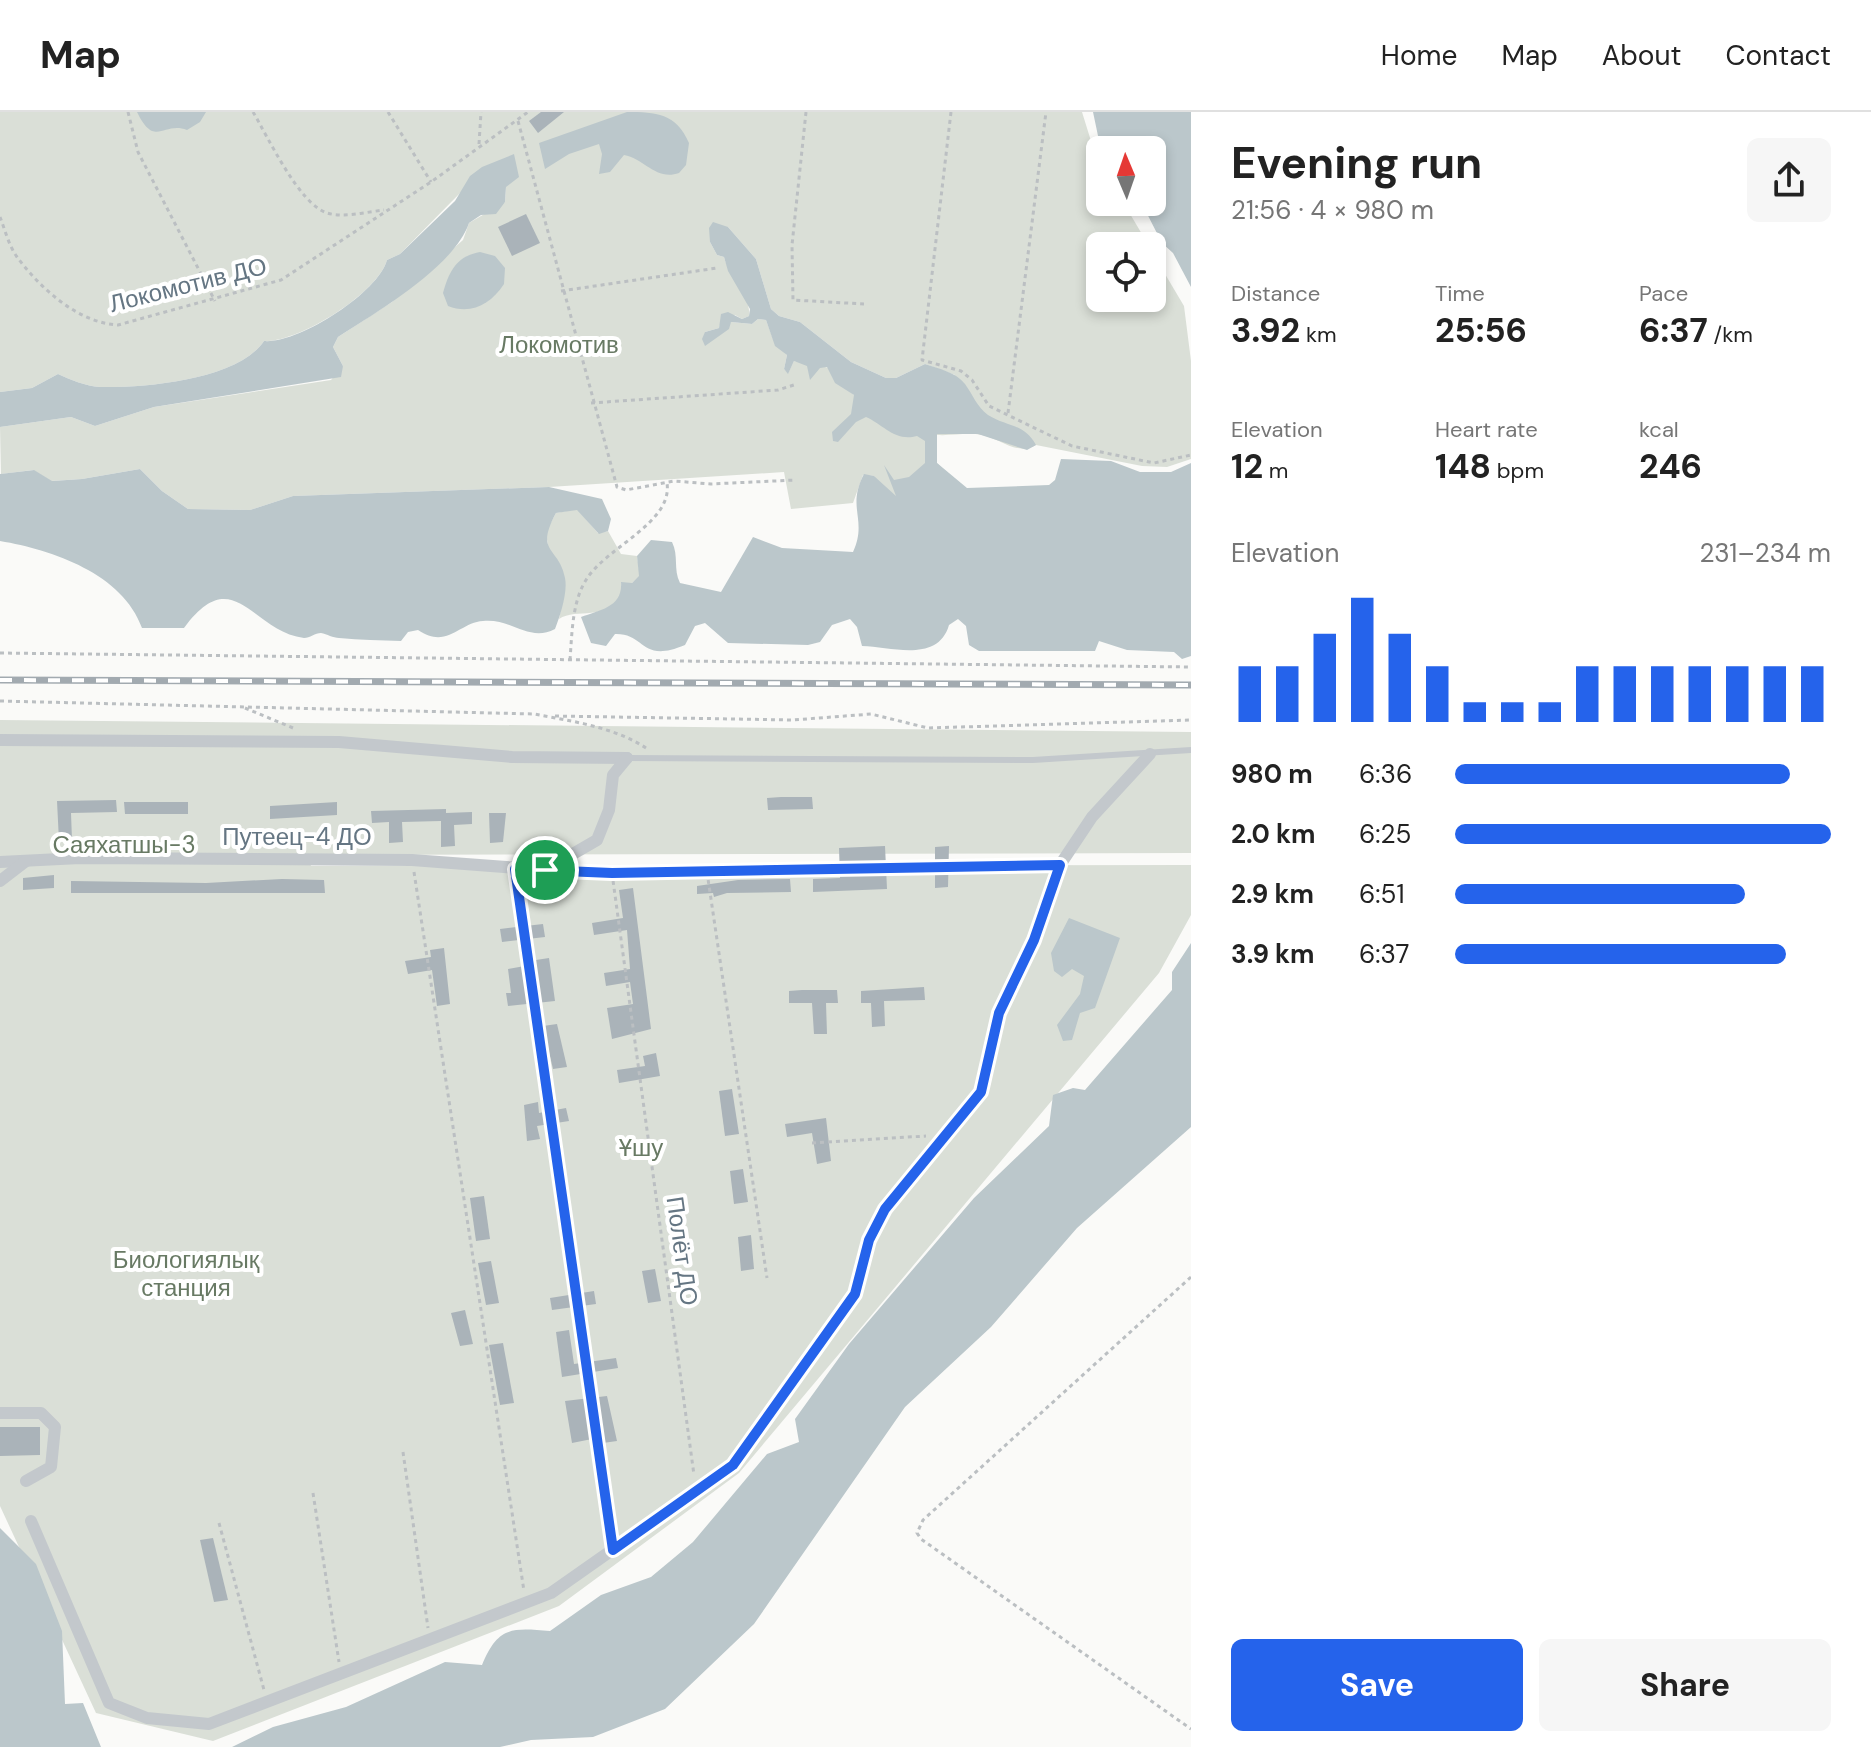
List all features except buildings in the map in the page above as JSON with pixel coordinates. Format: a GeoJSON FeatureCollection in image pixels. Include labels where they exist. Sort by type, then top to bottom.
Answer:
{"type":"FeatureCollection","features":[{"type":"Feature","properties":{"kind":"street"},"geometry":{"type":"LineString","coordinates":[[0,740],[339,742],[512,757],[627,758]]}},
{"type":"Feature","properties":{"kind":"street"},"geometry":{"type":"LineString","coordinates":[[31,1521],[109,1703],[147,1718],[209,1724],[551,1593],[733,1465],[855,1294],[869,1240],[885,1209],[981,1092],[999,1013],[1034,940],[1060,865],[1092,817],[1150,754]]}},
{"type":"Feature","properties":{"kind":"street"},"geometry":{"type":"LineString","coordinates":[[545,870],[597,840],[609,810],[613,775],[627,758]]}},
{"type":"Feature","properties":{"kind":"street","name":"Путеец-4 ДО"},"geometry":{"type":"LineString","coordinates":[[0,862],[412,860],[545,870]]}},
{"type":"Feature","properties":{"kind":"street"},"geometry":{"type":"LineString","coordinates":[[0,881],[26,861]]}},
{"type":"Feature","properties":{"kind":"street"},"geometry":{"type":"LineString","coordinates":[[0,1413],[41,1413],[55,1427],[51,1467],[26,1481]]}},
{"type":"Feature","properties":{"kind":"lane"},"geometry":{"type":"LineString","coordinates":[[627,758],[1033,760],[1191,750]]}},
{"type":"Feature","properties":{"kind":"path"},"geometry":{"type":"LineString","coordinates":[[128,112],[138,152],[215,301]]}},
{"type":"Feature","properties":{"kind":"path"},"geometry":{"type":"LineString","coordinates":[[253,112],[298,188],[324,212],[340,215],[384,210]]}},
{"type":"Feature","properties":{"kind":"path"},"geometry":{"type":"LineString","coordinates":[[388,112],[431,182]]}},
{"type":"Feature","properties":{"kind":"path"},"geometry":{"type":"LineString","coordinates":[[479,146],[481,112]]}},
{"type":"Feature","properties":{"kind":"path","name":"Локомотив ДО"},"geometry":{"type":"LineString","coordinates":[[0,217],[16,255],[44,286],[75,311],[100,324],[118,325],[215,301],[281,280],[431,182],[528,112]]}},
{"type":"Feature","properties":{"kind":"path"},"geometry":{"type":"LineString","coordinates":[[806,112],[792,245],[793,300],[864,304]]}},
{"type":"Feature","properties":{"kind":"path"},"geometry":{"type":"LineString","coordinates":[[951,112],[922,360],[961,371],[972,380],[989,406],[1072,446],[1154,463],[1191,455]]}},
{"type":"Feature","properties":{"kind":"path"},"geometry":{"type":"LineString","coordinates":[[1008,413],[1046,112]]}},
{"type":"Feature","properties":{"kind":"path"},"geometry":{"type":"LineString","coordinates":[[518,121],[591,403],[617,487],[626,490],[667,483],[795,480]]}},
{"type":"Feature","properties":{"kind":"path"},"geometry":{"type":"LineString","coordinates":[[561,291],[717,268]]}},
{"type":"Feature","properties":{"kind":"path"},"geometry":{"type":"LineString","coordinates":[[591,403],[778,390],[797,384]]}},
{"type":"Feature","properties":{"kind":"path"},"geometry":{"type":"LineString","coordinates":[[570,660],[573,619],[586,580],[618,546],[662,511],[669,494],[667,483]]}},
{"type":"Feature","properties":{"kind":"path"},"geometry":{"type":"LineString","coordinates":[[0,653],[1191,667]]}},
{"type":"Feature","properties":{"kind":"path"},"geometry":{"type":"LineString","coordinates":[[0,701],[793,720],[871,714],[928,728],[1191,720]]}},
{"type":"Feature","properties":{"kind":"path"},"geometry":{"type":"LineString","coordinates":[[243,707],[299,730]]}},
{"type":"Feature","properties":{"kind":"path"},"geometry":{"type":"LineString","coordinates":[[543,716],[633,739],[662,758]]}},
{"type":"Feature","properties":{"kind":"path"},"geometry":{"type":"LineString","coordinates":[[412,860],[526,1603]]}},
{"type":"Feature","properties":{"kind":"path"},"geometry":{"type":"LineString","coordinates":[[545,870],[612,873],[1060,865]]}},
{"type":"Feature","properties":{"kind":"path"},"geometry":{"type":"LineString","coordinates":[[515,869],[613,1550]]}},
{"type":"Feature","properties":{"kind":"path"},"geometry":{"type":"LineString","coordinates":[[707,872],[767,1278]]}},
{"type":"Feature","properties":{"kind":"path","name":"Полёт ДО"},"geometry":{"type":"LineString","coordinates":[[612,873],[696,1491]]}},
{"type":"Feature","properties":{"kind":"path"},"geometry":{"type":"LineString","coordinates":[[812,1143],[946,1135]]}},
{"type":"Feature","properties":{"kind":"path"},"geometry":{"type":"LineString","coordinates":[[1191,1277],[923,1520],[917,1533],[1191,1729]]}},
{"type":"Feature","properties":{"kind":"path"},"geometry":{"type":"LineString","coordinates":[[403,1452],[430,1640]]}},
{"type":"Feature","properties":{"kind":"path"},"geometry":{"type":"LineString","coordinates":[[313,1493],[341,1674]]}},
{"type":"Feature","properties":{"kind":"path"},"geometry":{"type":"LineString","coordinates":[[219,1523],[267,1702]]}},
{"type":"Feature","properties":{"kind":"green space","name":"Локомотив"},"geometry":{"type":"Polygon","coordinates":[[[0,112],[1082,112],[1089,136],[1086,136],[1086,216],[1131,216],[1141,232],[1086,232],[1086,312],[1166,312],[1166,276],[1184,306],[1191,361],[1191,459],[1167,467],[1142,466],[1036,445],[1016,448],[982,435],[937,435],[937,463],[957,482],[1066,622],[875,481],[874,476],[863,475],[853,503],[791,509],[784,472],[549,487],[293,496],[250,510],[188,509],[162,491],[140,469],[51,481],[33,470],[1,474],[0,427],[71,417],[95,426],[154,407],[331,380],[343,366],[333,347],[338,337],[392,302],[463,240],[469,223],[505,202],[506,187],[463,190],[400,254],[387,260],[381,273],[353,301],[296,334],[264,341],[234,365],[189,379],[141,386],[100,387],[58,374],[32,388],[0,392],[0,112]],[[728,227],[710,242],[717,255],[724,257],[747,302],[749,316],[742,319],[735,315],[721,321],[719,328],[705,332],[717,337],[731,322],[752,324],[758,319],[766,320],[773,339],[787,355],[784,369],[788,373],[794,361],[830,368],[833,378],[854,395],[955,375],[925,364],[896,378],[886,378],[851,362],[800,322],[779,316],[771,309],[756,259],[728,227]]]}},
{"type":"Feature","properties":{"kind":"green space"},"geometry":{"type":"Polygon","coordinates":[[[577,509],[598,533],[608,531],[621,554],[637,556],[640,576],[632,583],[621,583],[622,593],[608,608],[559,619],[563,598],[560,566],[549,553],[546,532],[556,513],[577,509]]]}},
{"type":"Feature","properties":{"kind":"green space"},"geometry":{"type":"Polygon","coordinates":[[[0,720],[1191,732],[1191,853],[308,855],[311,866],[1191,865],[1191,915],[1159,973],[739,1473],[559,1606],[213,1741],[96,1713],[0,1506],[0,720]]]}},
{"type":"Feature","properties":{"kind":"shaded area"},"geometry":{"type":"Polygon","coordinates":[[[137,112],[206,112],[200,122],[187,130],[179,128],[154,132],[143,123],[137,112]]]}},
{"type":"Feature","properties":{"kind":"shaded area"},"geometry":{"type":"Polygon","coordinates":[[[627,112],[664,116],[684,133],[689,143],[686,165],[679,173],[657,172],[624,155],[610,172],[599,174],[602,154],[599,144],[569,154],[545,169],[539,143],[627,112]]]}},
{"type":"Feature","properties":{"kind":"shaded area"},"geometry":{"type":"Polygon","coordinates":[[[1093,112],[1191,112],[1191,287],[1173,253],[1166,247],[1166,232],[1156,232],[1148,216],[1166,216],[1166,136],[1098,136],[1093,112]]]}},
{"type":"Feature","properties":{"kind":"shaded area"},"geometry":{"type":"Polygon","coordinates":[[[514,154],[519,177],[506,187],[505,202],[496,214],[481,215],[469,223],[461,240],[431,272],[393,302],[338,337],[333,347],[343,366],[341,377],[154,407],[95,426],[71,417],[0,427],[0,392],[32,388],[58,374],[100,387],[141,386],[189,379],[234,365],[264,341],[279,340],[315,325],[335,314],[369,287],[387,260],[400,254],[455,201],[470,176],[482,167],[514,154]]]}},
{"type":"Feature","properties":{"kind":"shaded area"},"geometry":{"type":"Polygon","coordinates":[[[713,222],[728,227],[756,259],[771,309],[779,316],[800,322],[851,362],[886,378],[896,378],[925,364],[952,374],[965,384],[988,415],[1021,429],[1036,445],[1027,450],[978,434],[937,434],[937,463],[967,488],[1049,485],[1055,480],[1061,459],[1111,461],[1140,472],[1171,472],[1191,463],[1191,656],[1182,659],[1174,652],[1127,650],[1099,641],[1095,651],[979,651],[969,645],[966,626],[958,619],[949,625],[935,644],[913,650],[862,646],[857,627],[850,619],[832,625],[820,642],[808,645],[728,643],[705,623],[695,626],[685,645],[670,650],[651,650],[633,638],[615,634],[606,646],[591,643],[581,617],[609,606],[618,597],[621,582],[632,583],[639,576],[637,556],[651,540],[672,542],[680,583],[721,592],[753,537],[782,548],[853,552],[859,531],[857,496],[864,474],[874,476],[896,496],[884,465],[894,480],[909,477],[925,463],[925,441],[917,436],[896,435],[866,417],[856,422],[838,442],[833,441],[832,432],[851,414],[854,395],[835,383],[827,367],[820,368],[810,380],[807,366],[794,361],[788,374],[784,369],[787,355],[775,346],[766,320],[758,319],[752,324],[731,322],[729,329],[705,346],[702,339],[705,332],[719,328],[721,314],[728,312],[742,319],[749,316],[750,309],[728,271],[724,257],[717,255],[710,242],[709,228],[713,222]]]}},
{"type":"Feature","properties":{"kind":"shaded area"},"geometry":{"type":"Polygon","coordinates":[[[480,252],[495,256],[505,268],[504,284],[480,306],[465,309],[448,306],[443,293],[451,271],[465,257],[480,252]]]}},
{"type":"Feature","properties":{"kind":"shaded area"},"geometry":{"type":"Polygon","coordinates":[[[140,469],[162,491],[188,509],[250,510],[293,496],[549,487],[602,499],[611,519],[608,531],[599,534],[577,510],[556,513],[547,536],[550,549],[562,568],[565,590],[555,629],[546,633],[483,621],[445,636],[428,635],[418,630],[408,632],[401,641],[337,638],[321,633],[304,638],[286,633],[230,600],[217,600],[201,609],[184,628],[142,628],[133,609],[103,579],[63,558],[0,541],[0,474],[34,470],[52,481],[140,469]]]}},
{"type":"Feature","properties":{"kind":"shaded area"},"geometry":{"type":"Polygon","coordinates":[[[1069,918],[1120,938],[1095,1008],[1080,1013],[1072,1040],[1063,1041],[1057,1025],[1080,994],[1084,976],[1072,969],[1062,977],[1054,971],[1051,953],[1069,918]]]}},
{"type":"Feature","properties":{"kind":"shaded area"},"geometry":{"type":"Polygon","coordinates":[[[1191,943],[1191,1127],[1077,1228],[991,1327],[905,1407],[754,1624],[665,1709],[593,1737],[531,1740],[500,1747],[232,1747],[273,1727],[346,1707],[445,1662],[482,1665],[501,1636],[516,1630],[550,1631],[601,1595],[651,1577],[693,1542],[767,1454],[799,1442],[795,1419],[849,1344],[974,1198],[1049,1126],[1053,1095],[1073,1088],[1085,1090],[1172,990],[1172,972],[1191,943]]]}},
{"type":"Feature","properties":{"kind":"shaded area"},"geometry":{"type":"Polygon","coordinates":[[[0,1528],[36,1564],[62,1631],[65,1704],[83,1703],[101,1747],[0,1747],[0,1528]]]}},
{"type":"Feature","properties":{"kind":"railway"},"geometry":{"type":"LineString","coordinates":[[0,680],[1191,685]]}},
{"type":"Feature","properties":{"kind":"route"},"geometry":{"type":"LineString","coordinates":[[1060,865],[1034,940],[999,1013],[981,1092],[885,1209],[869,1240],[855,1294],[733,1465],[613,1550],[515,869],[545,870],[612,873],[1060,865]]}},
{"type":"Feature","properties":{"kind":"park label","name":"Саяхатшы-3"},"geometry":{"type":"Point","coordinates":[124,845]}},
{"type":"Feature","properties":{"kind":"park label","name":"Ұшу"},"geometry":{"type":"Point","coordinates":[641,1148]}},
{"type":"Feature","properties":{"kind":"park label","name":"Биологиялық станция"},"geometry":{"type":"Point","coordinates":[186,1274]}}]}
